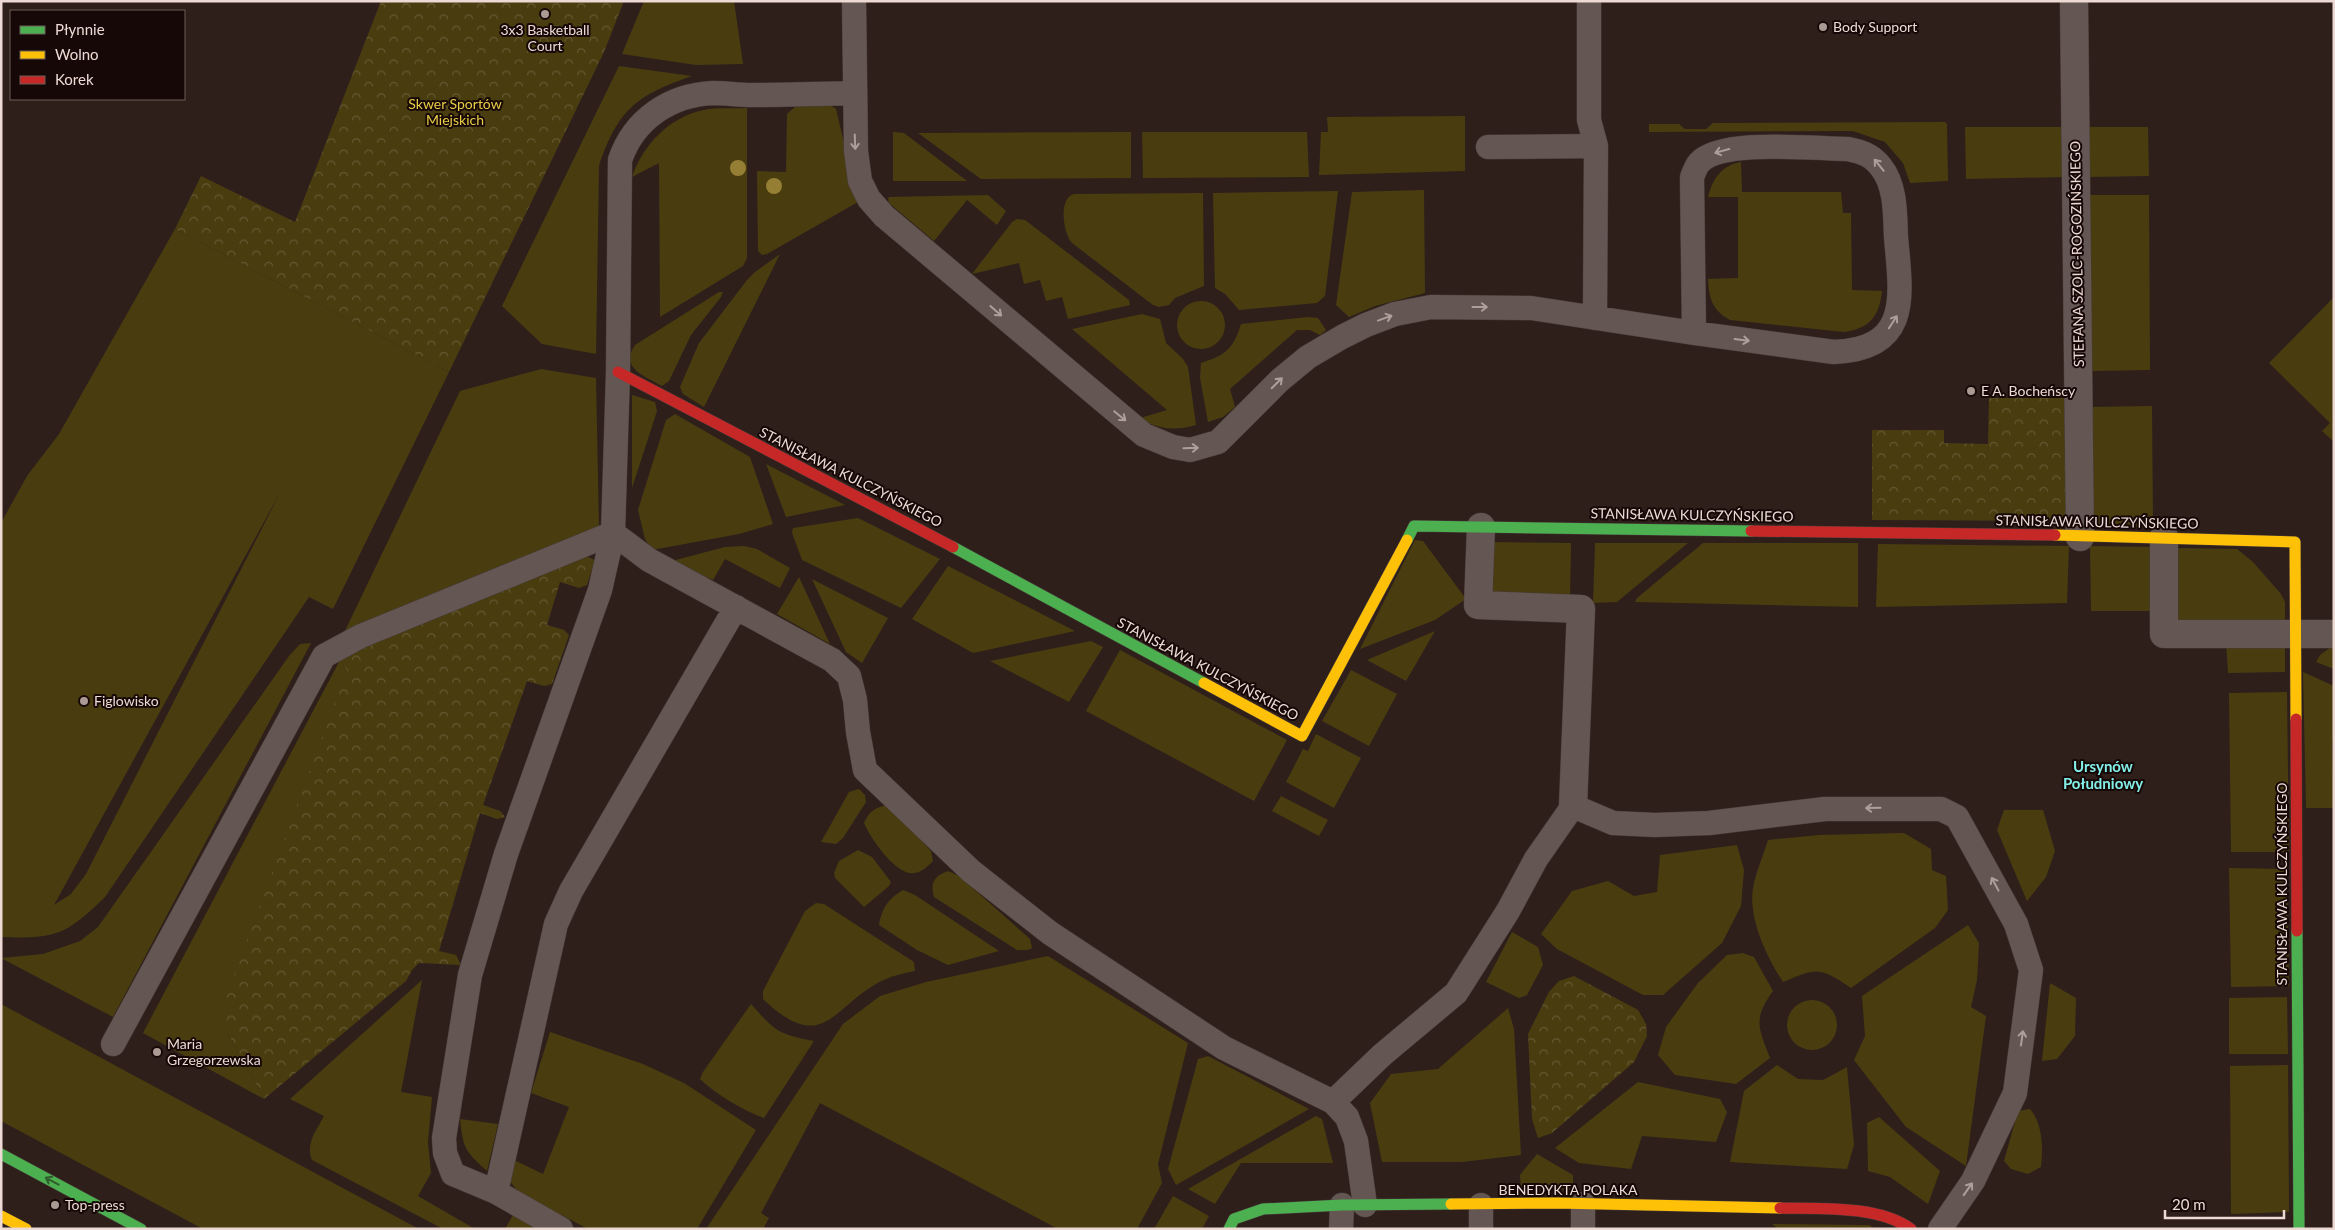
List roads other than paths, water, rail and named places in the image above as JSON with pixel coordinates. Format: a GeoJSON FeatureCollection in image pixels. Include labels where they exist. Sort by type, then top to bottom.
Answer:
{"type":"FeatureCollection","features":[{"type":"Feature","properties":{"kind":"street","name":"STEFANA SZOLC-ROGOZIŃSKIEGO"},"geometry":{"type":"LineString","coordinates":[[2074,1],[2080,537]]}},
{"type":"Feature","properties":{"kind":"street","name":"STANISŁAWA KULCZYŃSKIEGO"},"geometry":{"type":"LineString","coordinates":[[618,372],[959,550],[1302,736],[1414,526],[2164,537],[2295,542],[2298,1229]]}},
{"type":"Feature","properties":{"kind":"street"},"geometry":{"type":"LineString","coordinates":[[1481,527],[1478,605],[1581,609],[1573,806]]}},
{"type":"Feature","properties":{"kind":"street"},"geometry":{"type":"LineString","coordinates":[[2164,537],[2164,634],[2334,634]]}},
{"type":"Feature","properties":{"kind":"street"},"geometry":{"type":"LineString","coordinates":[[1,1154],[141,1229]]}},
{"type":"Feature","properties":{"kind":"street","name":"BENEDYKTA POLAKA"},"geometry":{"type":"LineString","coordinates":[[1229,1229],[1234,1220],[1262,1209],[1342,1205],[1583,1204],[1851,1210],[1900,1221],[1911,1229]]}},
{"type":"Feature","properties":{"kind":"street"},"geometry":{"type":"LineString","coordinates":[[1,1216],[26,1229]]}},
{"type":"Feature","properties":{"kind":"lane"},"geometry":{"type":"LineString","coordinates":[[854,1],[856,151],[860,181],[869,199],[884,216],[1144,435],[1173,447],[1190,450],[1218,442],[1280,380],[1308,357],[1366,325],[1395,314],[1431,307],[1512,306],[1694,333],[1834,352],[1856,351],[1881,337],[1898,313],[1901,294],[1891,188],[1882,168],[1875,160],[1865,153],[1848,149],[1738,147],[1714,153],[1699,163],[1692,177],[1694,333]]}},
{"type":"Feature","properties":{"kind":"lane"},"geometry":{"type":"LineString","coordinates":[[1589,1],[1589,120],[1596,146],[1595,318]]}},
{"type":"Feature","properties":{"kind":"lane"},"geometry":{"type":"LineString","coordinates":[[561,1229],[496,1192],[453,1174],[445,1153],[444,1138],[470,975],[506,854],[600,590],[613,533],[618,372],[620,160],[625,144],[637,126],[652,113],[678,100],[712,93],[855,93]]}},
{"type":"Feature","properties":{"kind":"lane"},"geometry":{"type":"LineString","coordinates":[[1488,147],[1596,146]]}},
{"type":"Feature","properties":{"kind":"lane"},"geometry":{"type":"LineString","coordinates":[[613,533],[649,560],[832,660],[849,676],[855,700],[858,732],[865,770],[971,871],[1050,933],[1224,1048],[1333,1102],[1347,1117],[1356,1141],[1365,1205]]}},
{"type":"Feature","properties":{"kind":"lane"},"geometry":{"type":"LineString","coordinates":[[113,1044],[324,656],[361,636],[613,533]]}},
{"type":"Feature","properties":{"kind":"lane"},"geometry":{"type":"LineString","coordinates":[[496,1192],[556,924],[571,891],[736,607]]}},
{"type":"Feature","properties":{"kind":"lane"},"geometry":{"type":"LineString","coordinates":[[1333,1102],[1382,1055],[1456,993],[1508,911],[1536,859],[1573,806],[1612,823],[1655,825],[1709,823],[1834,809],[1940,809],[1957,817],[1973,842],[2016,924],[2031,970],[2015,1093],[1974,1181],[1940,1229]]}},
{"type":"Feature","properties":{"kind":"lane"},"geometry":{"type":"LineString","coordinates":[[1583,1204],[1583,1229]]}},
{"type":"Feature","properties":{"kind":"lane"},"geometry":{"type":"LineString","coordinates":[[1341,1229],[1342,1205]]}},
{"type":"Feature","properties":{"kind":"lane"},"geometry":{"type":"LineString","coordinates":[[1481,1205],[1481,1229]]}},
{"type":"Feature","properties":{"kind":"place","name":"3x3 Basketball Court"},"geometry":{"type":"Point","coordinates":[545,14]}},
{"type":"Feature","properties":{"kind":"place","name":"Body Support"},"geometry":{"type":"Point","coordinates":[1823,27]}},
{"type":"Feature","properties":{"kind":"place","name":"E A. Bocheńscy"},"geometry":{"type":"Point","coordinates":[1971,391]}},
{"type":"Feature","properties":{"kind":"place","name":"Figlowisko"},"geometry":{"type":"Point","coordinates":[84,701]}},
{"type":"Feature","properties":{"kind":"place","name":"Maria Grzegorzewska"},"geometry":{"type":"Point","coordinates":[157,1052]}},
{"type":"Feature","properties":{"kind":"place","name":"Top-press"},"geometry":{"type":"Point","coordinates":[55,1205]}},
{"type":"Feature","properties":{"kind":"district","name":"Ursynów Południowy"},"geometry":{"type":"Point","coordinates":[2103,776]}},
{"type":"Feature","properties":{"kind":"park label","name":"Skwer Sportów Miejskich"},"geometry":{"type":"Point","coordinates":[455,112]}}]}
